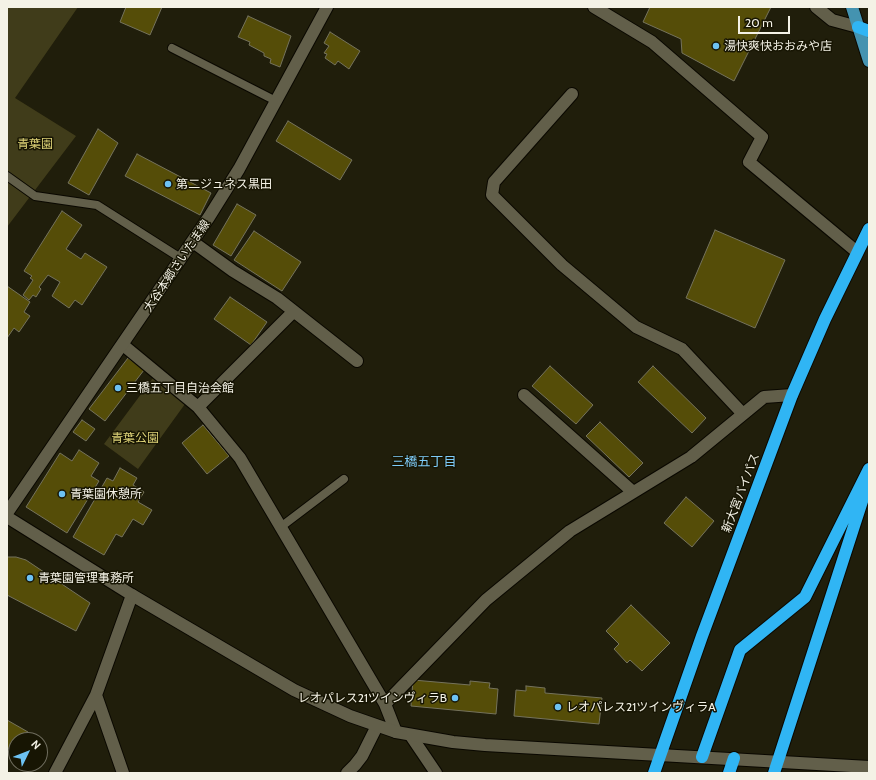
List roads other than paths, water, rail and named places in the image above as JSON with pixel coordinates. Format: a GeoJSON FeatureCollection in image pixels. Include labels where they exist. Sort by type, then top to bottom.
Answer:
{"type":"FeatureCollection","features":[{"type":"Feature","properties":{"kind":"highway","name":"新大宮バイパス"},"geometry":{"type":"LineString","coordinates":[[654,773],[702,636],[792,395],[825,319],[869,229]]}},
{"type":"Feature","properties":{"kind":"highway"},"geometry":{"type":"LineString","coordinates":[[702,757],[740,650],[805,597],[869,469]]}},
{"type":"Feature","properties":{"kind":"highway"},"geometry":{"type":"LineString","coordinates":[[774,773],[869,476]]}},
{"type":"Feature","properties":{"kind":"highway"},"geometry":{"type":"LineString","coordinates":[[729,773],[734,758]]}},
{"type":"Feature","properties":{"kind":"main road"},"geometry":{"type":"LineString","coordinates":[[852,7],[863,29],[869,62]]}},
{"type":"Feature","properties":{"kind":"street","name":"大谷本郷さいたま線"},"geometry":{"type":"LineString","coordinates":[[7,513],[193,242],[239,169],[327,7]]}},
{"type":"Feature","properties":{"kind":"street"},"geometry":{"type":"LineString","coordinates":[[594,7],[611,11],[652,42],[762,137],[749,162],[857,252]]}},
{"type":"Feature","properties":{"kind":"street"},"geometry":{"type":"LineString","coordinates":[[816,7],[832,20],[863,29]]}},
{"type":"Feature","properties":{"kind":"street"},"geometry":{"type":"LineString","coordinates":[[572,94],[494,182],[492,195],[562,265],[636,327],[682,349],[743,414]]}},
{"type":"Feature","properties":{"kind":"street"},"geometry":{"type":"LineString","coordinates":[[193,242],[233,271],[277,298],[357,361]]}},
{"type":"Feature","properties":{"kind":"street"},"geometry":{"type":"LineString","coordinates":[[198,407],[293,312]]}},
{"type":"Feature","properties":{"kind":"street"},"geometry":{"type":"LineString","coordinates":[[123,345],[198,407],[240,458],[282,526],[385,704],[396,732]]}},
{"type":"Feature","properties":{"kind":"street"},"geometry":{"type":"LineString","coordinates":[[524,395],[633,492]]}},
{"type":"Feature","properties":{"kind":"street"},"geometry":{"type":"LineString","coordinates":[[385,704],[486,600],[570,531],[691,457],[764,397],[792,395]]}},
{"type":"Feature","properties":{"kind":"street"},"geometry":{"type":"LineString","coordinates":[[7,517],[132,595],[294,690],[327,706],[376,726],[396,732],[411,736],[485,745],[734,758],[778,761],[847,769],[869,767]]}},
{"type":"Feature","properties":{"kind":"street"},"geometry":{"type":"LineString","coordinates":[[55,773],[96,695],[132,595]]}},
{"type":"Feature","properties":{"kind":"street"},"geometry":{"type":"LineString","coordinates":[[96,695],[123,773]]}},
{"type":"Feature","properties":{"kind":"street"},"geometry":{"type":"LineString","coordinates":[[347,773],[355,766],[362,756],[376,726]]}},
{"type":"Feature","properties":{"kind":"street"},"geometry":{"type":"LineString","coordinates":[[411,736],[436,773]]}},
{"type":"Feature","properties":{"kind":"lane"},"geometry":{"type":"LineString","coordinates":[[172,48],[276,101]]}},
{"type":"Feature","properties":{"kind":"lane"},"geometry":{"type":"LineString","coordinates":[[7,176],[35,196],[97,205],[182,259]]}},
{"type":"Feature","properties":{"kind":"lane"},"geometry":{"type":"LineString","coordinates":[[282,526],[344,480]]}},
{"type":"Feature","properties":{"kind":"place","name":"湯快爽快おおみや店"},"geometry":{"type":"Point","coordinates":[716,46]}},
{"type":"Feature","properties":{"kind":"place","name":"第二ジュネス黒田"},"geometry":{"type":"Point","coordinates":[168,184]}},
{"type":"Feature","properties":{"kind":"place","name":"三橋五丁目自治会館"},"geometry":{"type":"Point","coordinates":[118,388]}},
{"type":"Feature","properties":{"kind":"place","name":"青葉園休憩所"},"geometry":{"type":"Point","coordinates":[62,494]}},
{"type":"Feature","properties":{"kind":"place","name":"青葉園管理事務所"},"geometry":{"type":"Point","coordinates":[30,578]}},
{"type":"Feature","properties":{"kind":"place","name":"レオパレス21ツインヴィラB"},"geometry":{"type":"Point","coordinates":[455,698]}},
{"type":"Feature","properties":{"kind":"place","name":"レオパレス21ツインヴィラA"},"geometry":{"type":"Point","coordinates":[558,707]}},
{"type":"Feature","properties":{"kind":"district","name":"三橋五丁目"},"geometry":{"type":"Point","coordinates":[424,462]}},
{"type":"Feature","properties":{"kind":"park label","name":"青葉園"},"geometry":{"type":"Point","coordinates":[35,144]}},
{"type":"Feature","properties":{"kind":"park label","name":"青葉公園"},"geometry":{"type":"Point","coordinates":[135,438]}}]}
